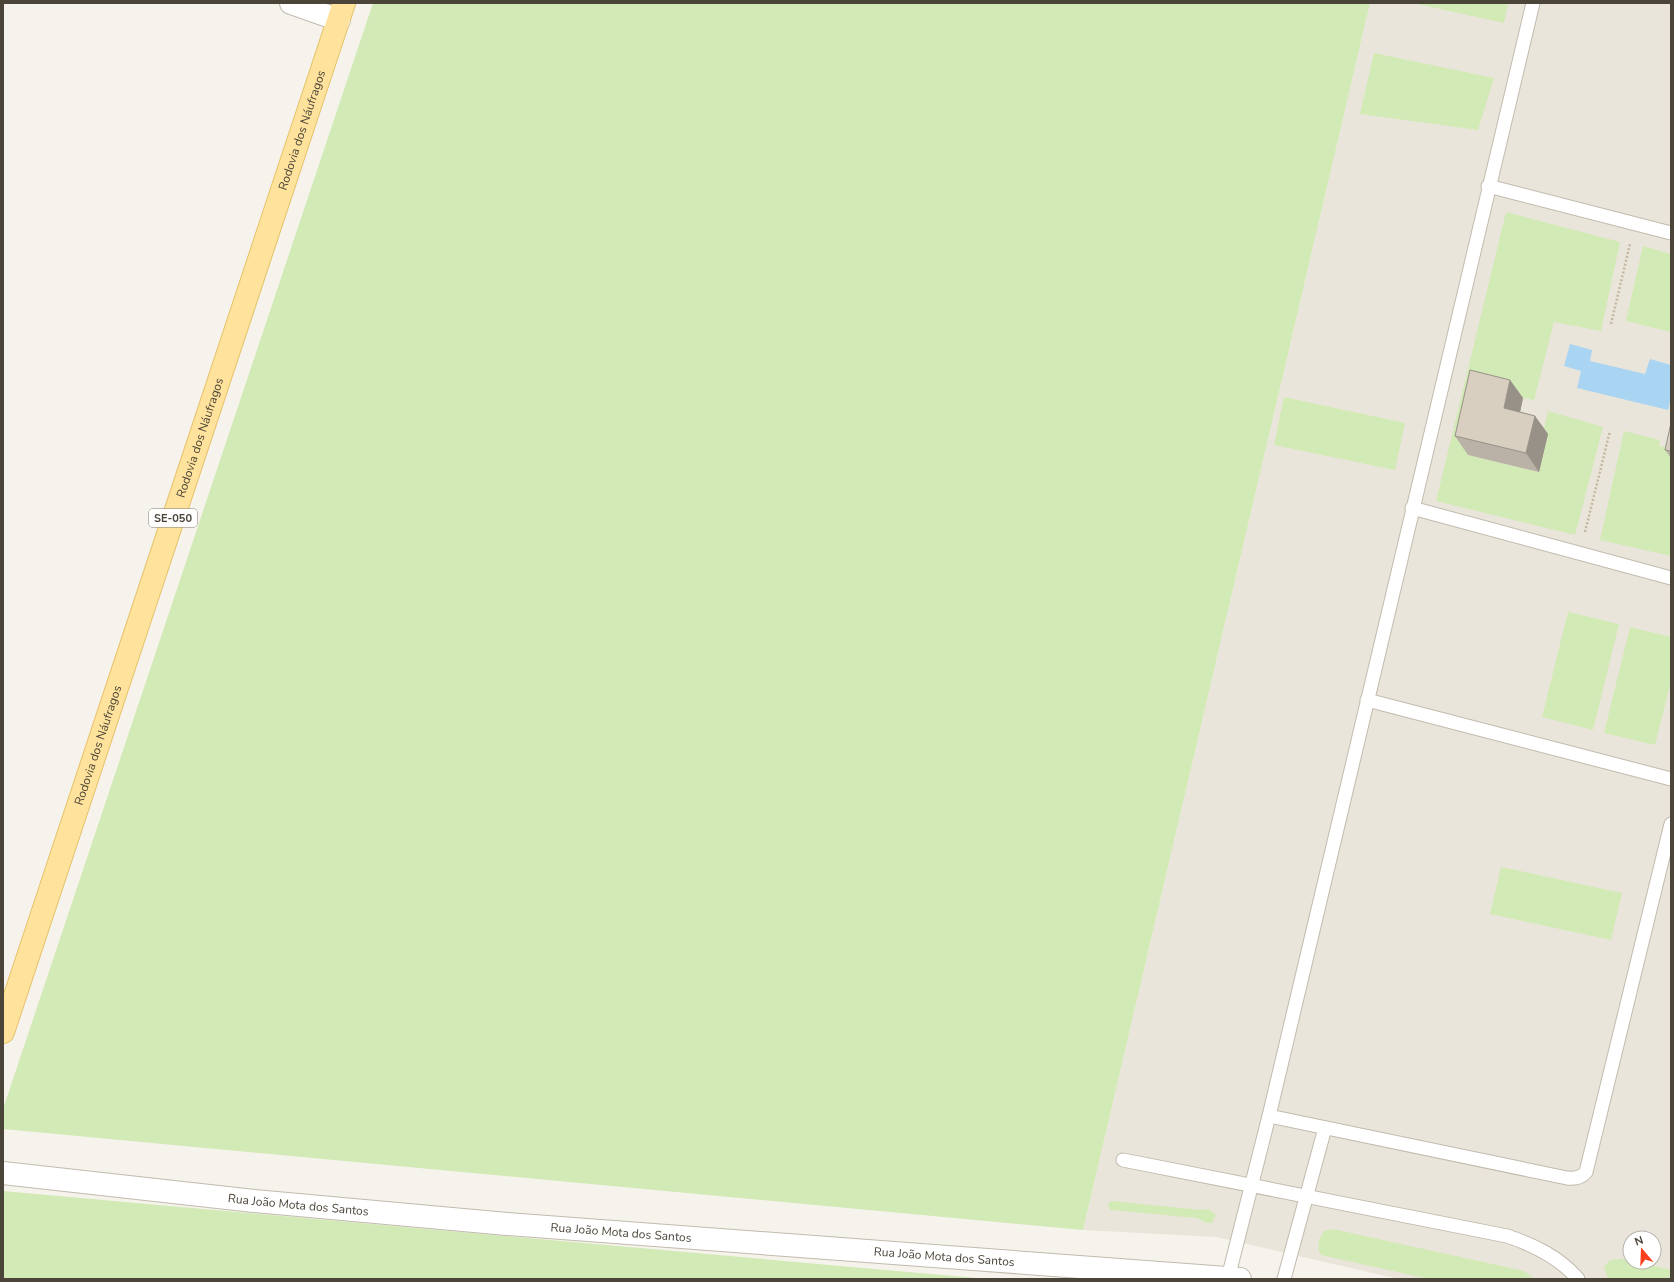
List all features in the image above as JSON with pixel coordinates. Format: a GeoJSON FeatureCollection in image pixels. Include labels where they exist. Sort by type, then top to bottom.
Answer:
{"type":"FeatureCollection","features":[{"type":"Feature","properties":{"kind":"main road","name":"Rodovia dos Náufragos"},"geometry":{"type":"LineString","coordinates":[[3,1032],[7,1005],[341,11]]}},
{"type":"Feature","properties":{"kind":"street"},"geometry":{"type":"LineString","coordinates":[[292,3],[341,11]]}},
{"type":"Feature","properties":{"kind":"street","name":"Rua João Mota dos Santos"},"geometry":{"type":"LineString","coordinates":[[3,1173],[254,1201],[506,1224],[1234,1278]]}},
{"type":"Feature","properties":{"kind":"lane"},"geometry":{"type":"LineString","coordinates":[[1234,1278],[1251,1186],[1269,1116],[1488,186],[1533,3]]}},
{"type":"Feature","properties":{"kind":"lane"},"geometry":{"type":"LineString","coordinates":[[1488,186],[1671,233]]}},
{"type":"Feature","properties":{"kind":"lane"},"geometry":{"type":"LineString","coordinates":[[1412,508],[1671,578]]}},
{"type":"Feature","properties":{"kind":"lane"},"geometry":{"type":"LineString","coordinates":[[1367,700],[1671,779]]}},
{"type":"Feature","properties":{"kind":"lane"},"geometry":{"type":"LineString","coordinates":[[1269,1116],[1567,1178],[1578,1178],[1584,1174],[1671,824]]}},
{"type":"Feature","properties":{"kind":"lane"},"geometry":{"type":"LineString","coordinates":[[1284,1279],[1326,1128]]}},
{"type":"Feature","properties":{"kind":"lane"},"geometry":{"type":"LineString","coordinates":[[1123,1160],[1520,1240],[1545,1252],[1562,1264],[1578,1279]]}},
{"type":"Feature","properties":{"kind":"path"},"geometry":{"type":"LineString","coordinates":[[1611,324],[1635,224]]}},
{"type":"Feature","properties":{"kind":"path"},"geometry":{"type":"LineString","coordinates":[[1580,554],[1610,431]]}},
{"type":"Feature","properties":{"kind":"shaded area"},"geometry":{"type":"Polygon","coordinates":[[[1370,3],[1671,3],[1671,1279],[1399,1279],[1216,1237],[1083,1230],[1370,3]]]}},
{"type":"Feature","properties":{"kind":"green space"},"geometry":{"type":"Polygon","coordinates":[[[373,3],[1370,3],[1083,1230],[3,1129],[3,1109],[373,3]]]}},
{"type":"Feature","properties":{"kind":"green space"},"geometry":{"type":"Polygon","coordinates":[[[1413,3],[1508,3],[1504,23],[1413,3]]]}},
{"type":"Feature","properties":{"kind":"green space"},"geometry":{"type":"Polygon","coordinates":[[[1374,53],[1494,78],[1478,130],[1360,114],[1374,53]]]}},
{"type":"Feature","properties":{"kind":"green space"},"geometry":{"type":"Polygon","coordinates":[[[1506,212],[1620,242],[1601,331],[1554,322],[1534,400],[1523,398],[1468,455],[1539,472],[1543,433],[1548,411],[1603,427],[1575,535],[1436,501],[1506,212]]]}},
{"type":"Feature","properties":{"kind":"green space"},"geometry":{"type":"Polygon","coordinates":[[[1643,246],[1671,254],[1671,332],[1626,321],[1643,246]]]}},
{"type":"Feature","properties":{"kind":"green space"},"geometry":{"type":"Polygon","coordinates":[[[1284,397],[1405,423],[1395,470],[1274,445],[1284,397]]]}},
{"type":"Feature","properties":{"kind":"green space"},"geometry":{"type":"Polygon","coordinates":[[[1624,431],[1660,440],[1659,446],[1671,448],[1671,556],[1600,540],[1624,431]]]}},
{"type":"Feature","properties":{"kind":"green space"},"geometry":{"type":"Polygon","coordinates":[[[1568,612],[1619,624],[1593,730],[1542,717],[1568,612]]]}},
{"type":"Feature","properties":{"kind":"green space"},"geometry":{"type":"Polygon","coordinates":[[[1630,627],[1671,637],[1671,681],[1655,745],[1604,733],[1630,627]]]}},
{"type":"Feature","properties":{"kind":"green space"},"geometry":{"type":"Polygon","coordinates":[[[1501,867],[1622,893],[1611,940],[1490,914],[1501,867]]]}},
{"type":"Feature","properties":{"kind":"green space"},"geometry":{"type":"Polygon","coordinates":[[[3,1191],[908,1272],[989,1279],[3,1279],[3,1191]]]}},
{"type":"Feature","properties":{"kind":"green space"},"geometry":{"type":"Polygon","coordinates":[[[1113,1201],[1201,1210],[1209,1209],[1216,1215],[1212,1223],[1207,1223],[1197,1218],[1111,1210],[1108,1206],[1109,1202],[1113,1201]]]}},
{"type":"Feature","properties":{"kind":"green space"},"geometry":{"type":"Polygon","coordinates":[[[1333,1229],[1524,1271],[1535,1279],[1429,1279],[1321,1255],[1318,1246],[1321,1237],[1324,1231],[1333,1229]]]}},
{"type":"Feature","properties":{"kind":"green space"},"geometry":{"type":"Polygon","coordinates":[[[1622,1259],[1622,1270],[1662,1270],[1662,1268],[1671,1270],[1671,1279],[1608,1279],[1604,1267],[1610,1260],[1622,1259]]]}},
{"type":"Feature","properties":{"kind":"water"},"geometry":{"type":"Polygon","coordinates":[[[1570,344],[1592,350],[1590,361],[1645,374],[1650,359],[1671,365],[1671,398],[1668,410],[1577,388],[1581,371],[1564,366],[1570,344]]]}},
{"type":"Feature","properties":{"kind":"building"},"geometry":{"type":"Polygon","coordinates":[[[1470,370],[1510,380],[1504,408],[1535,416],[1526,453],[1455,436],[1470,370]]]}},
{"type":"Feature","properties":{"kind":"building"},"geometry":{"type":"Polygon","coordinates":[[[1671,423],[1671,451],[1665,450],[1671,423]]]}}]}
